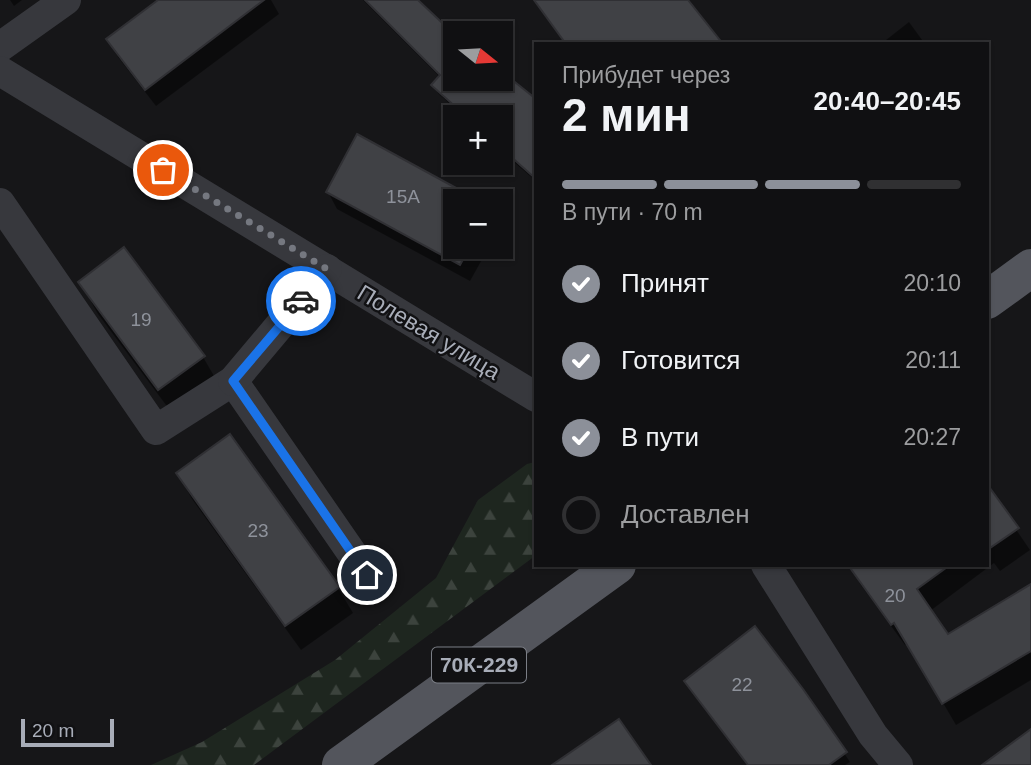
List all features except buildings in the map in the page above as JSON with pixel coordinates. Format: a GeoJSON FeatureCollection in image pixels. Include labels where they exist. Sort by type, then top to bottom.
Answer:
{"type":"FeatureCollection","features":[{"type":"Feature","properties":{"kind":"main road"},"geometry":{"type":"LineString","coordinates":[[989,299],[1031,268]]}},
{"type":"Feature","properties":{"kind":"main road","name":"70К-229"},"geometry":{"type":"LineString","coordinates":[[341,765],[615,567]]}},
{"type":"Feature","properties":{"kind":"street"},"geometry":{"type":"LineString","coordinates":[[0,47],[66,0]]}},
{"type":"Feature","properties":{"kind":"street","name":"Полевая улица"},"geometry":{"type":"LineString","coordinates":[[0,71],[534,396]]}},
{"type":"Feature","properties":{"kind":"street"},"geometry":{"type":"LineString","coordinates":[[0,203],[156,430],[233,381],[327,269]]}},
{"type":"Feature","properties":{"kind":"street"},"geometry":{"type":"LineString","coordinates":[[233,381],[367,575]]}},
{"type":"Feature","properties":{"kind":"street"},"geometry":{"type":"LineString","coordinates":[[767,567],[873,735],[898,765]]}},
{"type":"Feature","properties":{"kind":"green space"},"geometry":{"type":"Polygon","coordinates":[[[534,462],[534,557],[254,765],[151,765],[202,742],[335,660],[436,578],[478,500],[527,464],[534,462]]]}},
{"type":"Feature","properties":{"kind":"way so far"},"geometry":{"type":"LineString","coordinates":[[163,170],[327,269],[301,301]]}},
{"type":"Feature","properties":{"kind":"route"},"geometry":{"type":"LineString","coordinates":[[301,301],[233,381],[367,575]]}}]}
